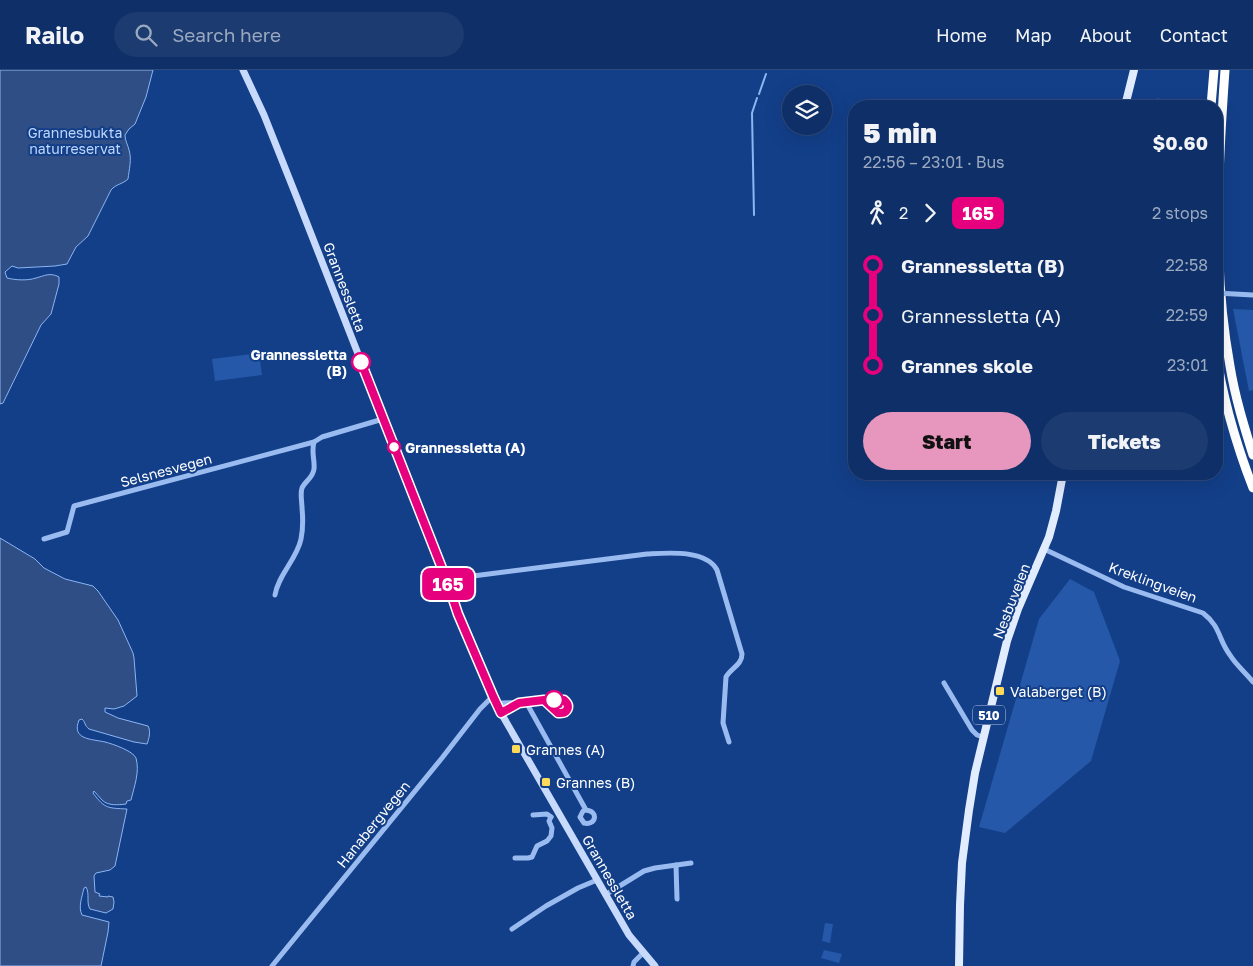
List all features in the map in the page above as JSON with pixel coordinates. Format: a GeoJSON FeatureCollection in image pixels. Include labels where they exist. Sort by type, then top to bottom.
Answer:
{"type":"FeatureCollection","features":[{"type":"Feature","properties":{"kind":"highway"},"geometry":{"type":"LineString","coordinates":[[1212,100],[1214,70]]}},
{"type":"Feature","properties":{"kind":"highway"},"geometry":{"type":"LineString","coordinates":[[1223,104],[1225,70]]}},
{"type":"Feature","properties":{"kind":"highway"},"geometry":{"type":"LineString","coordinates":[[1223,316],[1233,385],[1253,455]]}},
{"type":"Feature","properties":{"kind":"highway"},"geometry":{"type":"LineString","coordinates":[[1223,392],[1231,424],[1253,488]]}},
{"type":"Feature","properties":{"kind":"main road","name":"Grannessletta"},"geometry":{"type":"LineString","coordinates":[[243,70],[283,161],[447,581],[458,614],[493,696],[629,935],[655,966]]}},
{"type":"Feature","properties":{"kind":"main road"},"geometry":{"type":"LineString","coordinates":[[1126,100],[1134,70]]}},
{"type":"Feature","properties":{"kind":"main road","name":"Nesbuveien"},"geometry":{"type":"LineString","coordinates":[[959,966],[960,905],[964,845],[983,737],[1007,641],[1018,609],[1044,549],[1056,512],[1062,480]]}},
{"type":"Feature","properties":{"kind":"street"},"geometry":{"type":"LineString","coordinates":[[1223,293],[1253,295]]}},
{"type":"Feature","properties":{"kind":"street","name":"Selsnesvegen"},"geometry":{"type":"LineString","coordinates":[[44,539],[67,532],[74,506],[314,442],[322,437],[383,419]]}},
{"type":"Feature","properties":{"kind":"street"},"geometry":{"type":"LineString","coordinates":[[275,595],[280,581],[299,546],[302,523],[301,492],[314,470],[312,448],[314,442]]}},
{"type":"Feature","properties":{"kind":"street","name":"Kreklingveien"},"geometry":{"type":"LineString","coordinates":[[1044,549],[1124,587],[1203,613],[1217,627],[1230,657],[1253,682]]}},
{"type":"Feature","properties":{"kind":"street"},"geometry":{"type":"LineString","coordinates":[[447,581],[464,577],[673,552],[708,560],[717,570],[742,654],[741,662],[726,677],[722,723],[729,742]]}},
{"type":"Feature","properties":{"kind":"street"},"geometry":{"type":"LineString","coordinates":[[944,683],[972,730],[977,735],[983,737]]}},
{"type":"Feature","properties":{"kind":"street","name":"Hanabergvegen"},"geometry":{"type":"LineString","coordinates":[[272,966],[480,709],[493,696]]}},
{"type":"Feature","properties":{"kind":"street"},"geometry":{"type":"LineString","coordinates":[[497,704],[544,700]]}},
{"type":"Feature","properties":{"kind":"street"},"geometry":{"type":"LineString","coordinates":[[526,702],[586,810]]}},
{"type":"Feature","properties":{"kind":"street"},"geometry":{"type":"LineString","coordinates":[[501,713],[519,703]]}},
{"type":"Feature","properties":{"kind":"street"},"geometry":{"type":"LineString","coordinates":[[515,858],[532,857],[537,846],[549,839],[552,832],[549,822],[551,817],[558,813]]}},
{"type":"Feature","properties":{"kind":"street"},"geometry":{"type":"LineString","coordinates":[[534,815],[547,814],[551,817]]}},
{"type":"Feature","properties":{"kind":"street"},"geometry":{"type":"LineString","coordinates":[[606,894],[644,871],[691,863]]}},
{"type":"Feature","properties":{"kind":"street"},"geometry":{"type":"LineString","coordinates":[[676,865],[677,899]]}},
{"type":"Feature","properties":{"kind":"street"},"geometry":{"type":"LineString","coordinates":[[512,929],[546,906],[578,888],[597,880]]}},
{"type":"Feature","properties":{"kind":"street"},"geometry":{"type":"LineString","coordinates":[[633,966],[634,962],[643,953]]}},
{"type":"Feature","properties":{"kind":"shaded area","name":"Grannesbukta naturreservat"},"geometry":{"type":"Polygon","coordinates":[[[0,70],[153,70],[146,97],[135,124],[125,135],[130,157],[128,179],[111,190],[88,236],[76,247],[67,264],[18,268],[12,266],[5,272],[7,278],[17,280],[29,280],[53,275],[59,277],[59,284],[51,314],[41,325],[3,403],[0,404],[0,70]]]}},
{"type":"Feature","properties":{"kind":"shaded area"},"geometry":{"type":"Polygon","coordinates":[[[1233,309],[1253,310],[1253,390],[1249,391],[1233,309]]]}},
{"type":"Feature","properties":{"kind":"shaded area"},"geometry":{"type":"Polygon","coordinates":[[[259,353],[262,375],[215,381],[212,359],[259,353]]]}},
{"type":"Feature","properties":{"kind":"shaded area"},"geometry":{"type":"Polygon","coordinates":[[[0,538],[35,559],[44,568],[65,579],[93,586],[118,620],[133,653],[137,696],[124,706],[114,709],[105,708],[105,712],[118,718],[148,726],[150,733],[147,744],[89,729],[82,719],[79,720],[77,727],[80,735],[84,737],[113,744],[131,753],[136,758],[137,763],[136,779],[131,800],[127,801],[126,804],[116,805],[107,803],[94,791],[93,793],[107,807],[127,809],[115,866],[110,870],[96,873],[94,876],[95,892],[100,894],[99,896],[113,897],[113,909],[106,913],[90,909],[86,887],[84,888],[81,902],[80,909],[82,915],[109,922],[101,966],[0,966],[0,538]]]}},
{"type":"Feature","properties":{"kind":"shaded area"},"geometry":{"type":"Polygon","coordinates":[[[1070,579],[1094,592],[1120,661],[1091,761],[1005,833],[979,827],[1039,619],[1070,579]]]}},
{"type":"Feature","properties":{"kind":"shaded area"},"geometry":{"type":"Polygon","coordinates":[[[825,923],[833,924],[830,943],[822,941],[825,923]]]}},
{"type":"Feature","properties":{"kind":"shaded area"},"geometry":{"type":"Polygon","coordinates":[[[824,950],[842,954],[839,963],[821,958],[824,950]]]}},
{"type":"Feature","properties":{"kind":"waterway"},"geometry":{"type":"LineString","coordinates":[[759,94],[766,74]]}},
{"type":"Feature","properties":{"kind":"waterway"},"geometry":{"type":"LineString","coordinates":[[754,215],[752,113],[757,98]]}},
{"type":"Feature","properties":{"kind":"bus line","name":"165"},"geometry":{"type":"LineString","coordinates":[[361,362],[447,581],[458,614],[501,713],[519,703],[544,700],[558,713],[568,710],[567,703],[564,700],[554,700]]}},
{"type":"Feature","properties":{"kind":"place","name":"Grannessletta (B)"},"geometry":{"type":"Point","coordinates":[361,362]}},
{"type":"Feature","properties":{"kind":"place","name":"Grannessletta (A)"},"geometry":{"type":"Point","coordinates":[394,447]}},
{"type":"Feature","properties":{"kind":"place","name":"Valaberget (B)"},"geometry":{"type":"Point","coordinates":[1000,691]}},
{"type":"Feature","properties":{"kind":"place","name":"Grannes (A)"},"geometry":{"type":"Point","coordinates":[516,749]}},
{"type":"Feature","properties":{"kind":"place","name":"Grannes (B)"},"geometry":{"type":"Point","coordinates":[546,782]}}]}
